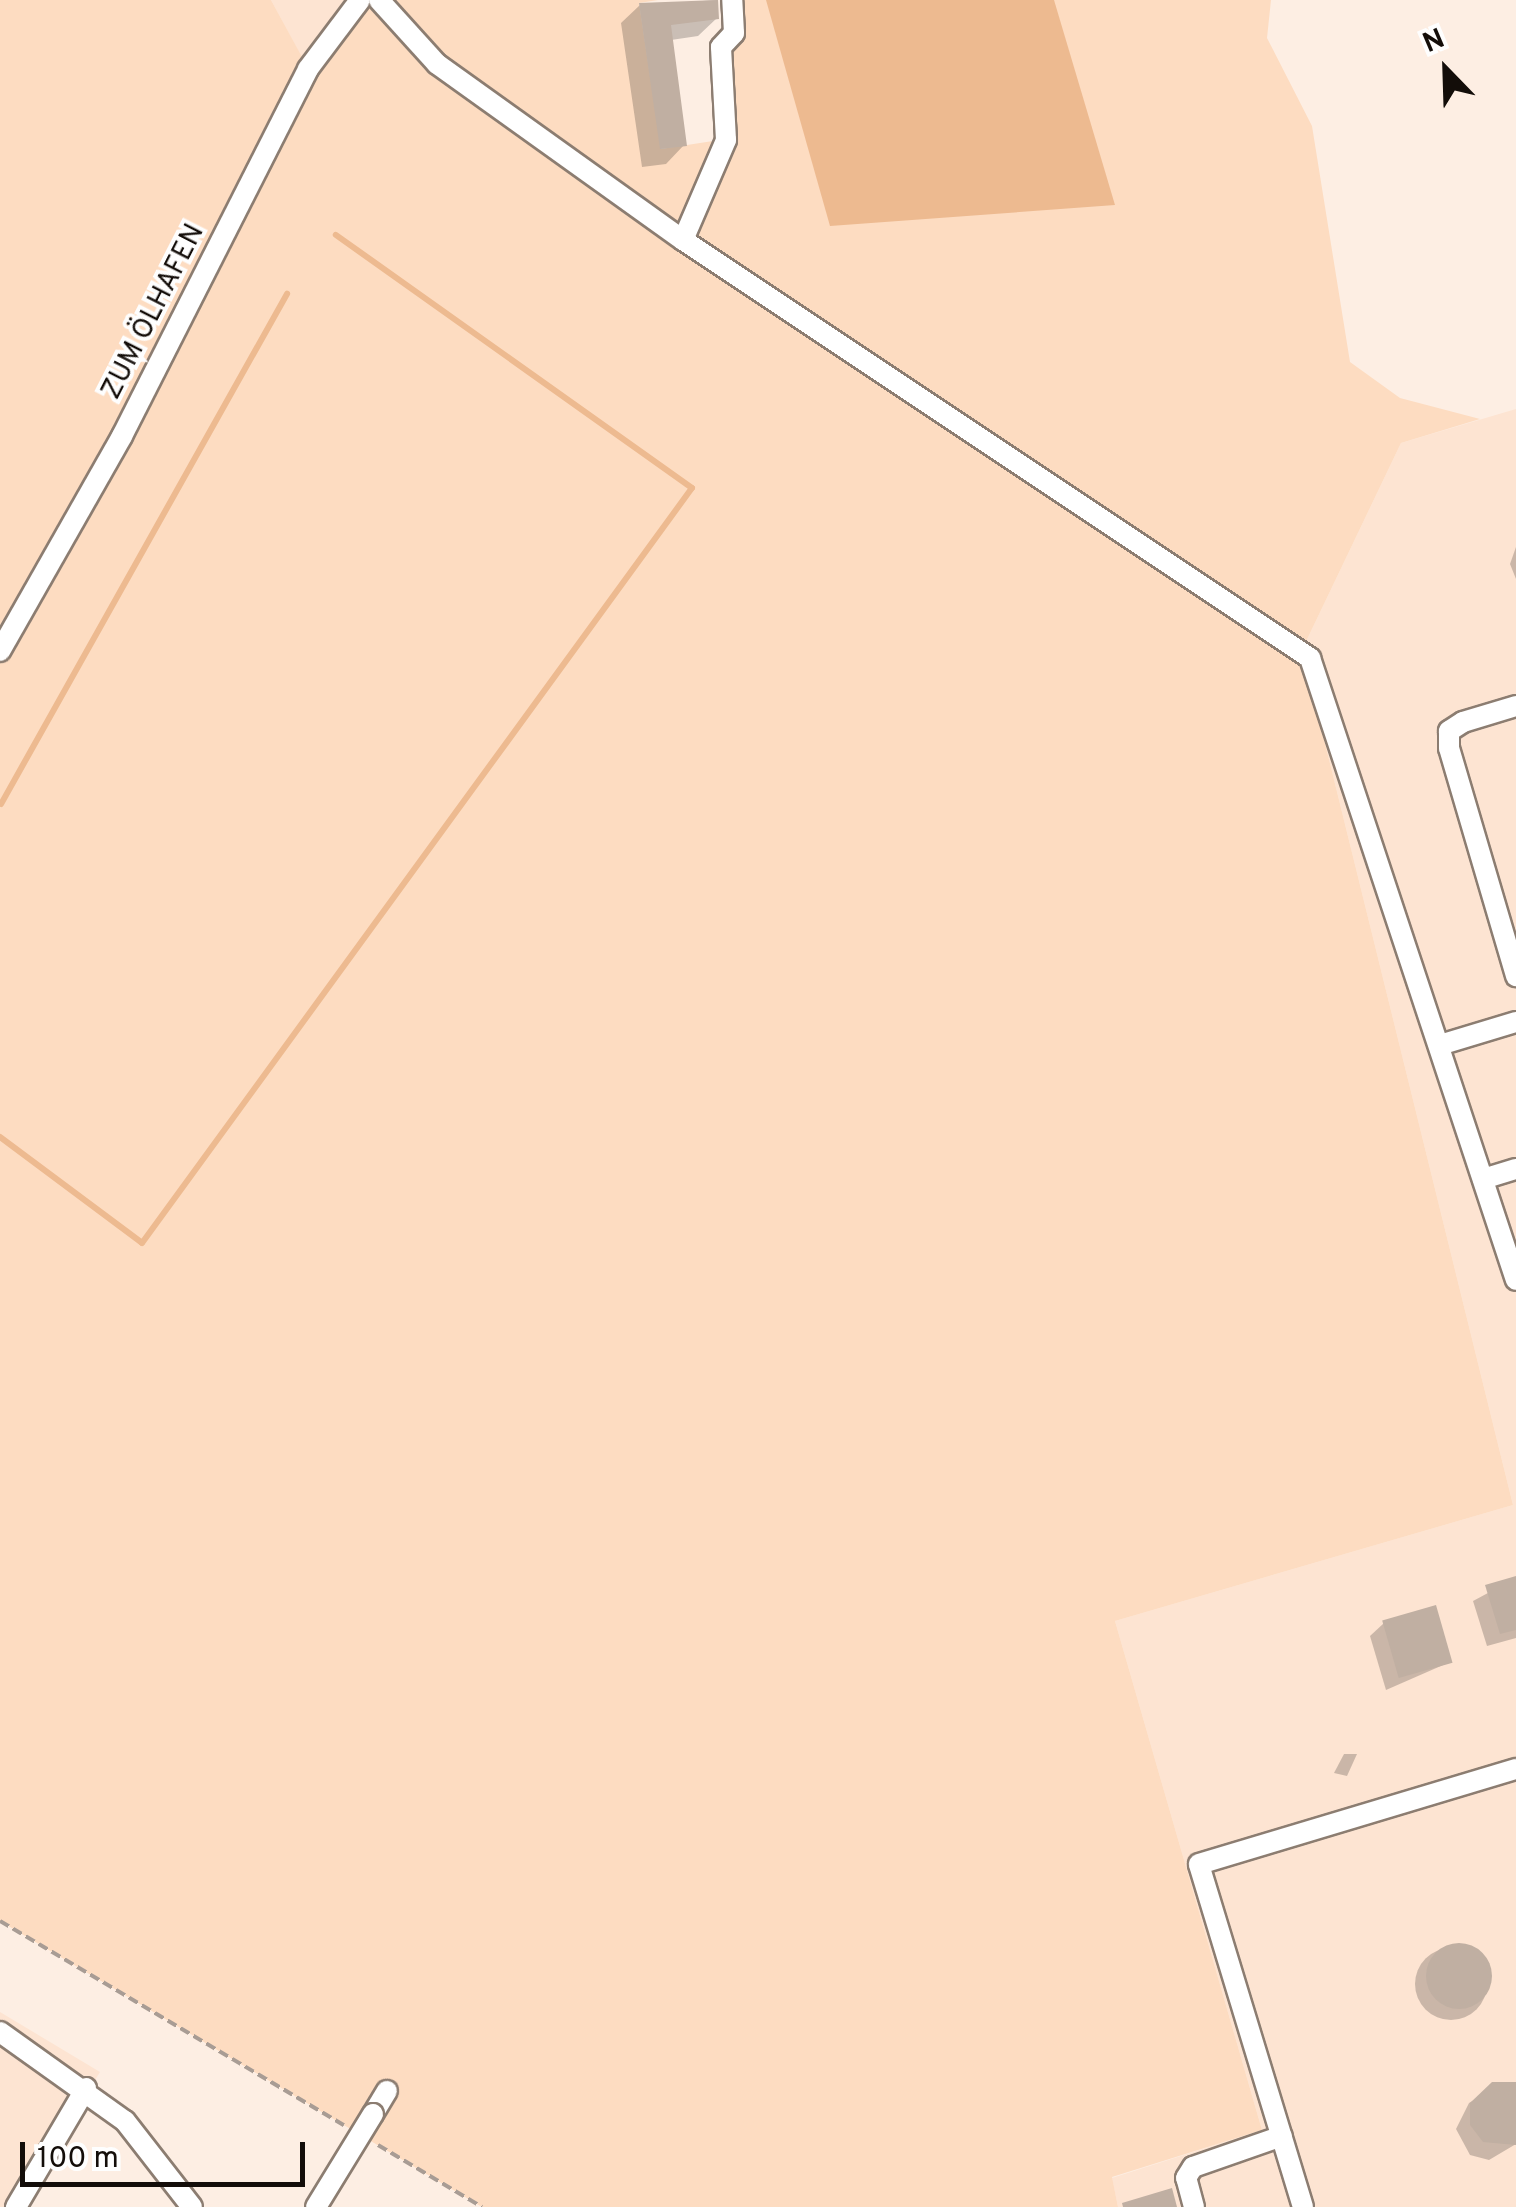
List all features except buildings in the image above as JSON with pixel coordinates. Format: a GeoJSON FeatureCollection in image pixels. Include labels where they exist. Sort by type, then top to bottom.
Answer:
{"type":"FeatureCollection","features":[{"type":"Feature","properties":{"kind":"street","name":"ZUM ÖLHAFEN"},"geometry":{"type":"LineString","coordinates":[[0,651],[122,436],[308,69],[360,0]]}},
{"type":"Feature","properties":{"kind":"street"},"geometry":{"type":"LineString","coordinates":[[378,0],[437,64],[683,240],[1310,658],[1376,870],[1443,1044],[1514,1267]]}},
{"type":"Feature","properties":{"kind":"street"},"geometry":{"type":"LineString","coordinates":[[683,240],[726,140],[722,47],[734,33],[732,0]]}},
{"type":"Feature","properties":{"kind":"street"},"geometry":{"type":"LineString","coordinates":[[1516,706],[1463,722],[1450,731],[1449,748],[1516,976]]}},
{"type":"Feature","properties":{"kind":"street"},"geometry":{"type":"LineString","coordinates":[[1443,1044],[1516,1022]]}},
{"type":"Feature","properties":{"kind":"street"},"geometry":{"type":"LineString","coordinates":[[1483,1179],[1516,1169]]}},
{"type":"Feature","properties":{"kind":"street"},"geometry":{"type":"LineString","coordinates":[[1304,2207],[1199,1864],[1516,1769]]}},
{"type":"Feature","properties":{"kind":"street"},"geometry":{"type":"LineString","coordinates":[[0,2032],[86,2088],[192,2207]]}},
{"type":"Feature","properties":{"kind":"street"},"geometry":{"type":"LineString","coordinates":[[16,2207],[86,2088]]}},
{"type":"Feature","properties":{"kind":"street"},"geometry":{"type":"LineString","coordinates":[[316,2207],[388,2091]]}},
{"type":"Feature","properties":{"kind":"street"},"geometry":{"type":"LineString","coordinates":[[1194,2207],[1186,2178],[1193,2167],[1282,2136]]}},
{"type":"Feature","properties":{"kind":"path"},"geometry":{"type":"LineString","coordinates":[[0,1921],[347,2127]]}},
{"type":"Feature","properties":{"kind":"path"},"geometry":{"type":"LineString","coordinates":[[364,2137],[482,2207]]}},
{"type":"Feature","properties":{"kind":"shaded area"},"geometry":{"type":"Polygon","coordinates":[[[0,0],[271,0],[308,68],[360,0],[658,0],[639,3],[661,149],[726,139],[732,0],[1271,0],[1267,38],[1312,126],[1350,362],[1400,398],[1480,419],[1401,443],[1302,650],[1513,1505],[1115,1621],[1262,2130],[1112,2177],[1118,2207],[482,2207],[0,1921],[0,0]]]}},
{"type":"Feature","properties":{"kind":"shaded area"},"geometry":{"type":"Polygon","coordinates":[[[271,0],[360,0],[308,69],[271,0]]]}},
{"type":"Feature","properties":{"kind":"shaded area"},"geometry":{"type":"Polygon","coordinates":[[[766,0],[1054,0],[1115,205],[830,226],[766,0]]]}},
{"type":"Feature","properties":{"kind":"shaded area"},"geometry":{"type":"Polygon","coordinates":[[[1516,409],[1516,2207],[1118,2207],[1112,2178],[1262,2130],[1115,1621],[1513,1505],[1302,650],[1401,443],[1516,409]]]}},
{"type":"Feature","properties":{"kind":"shaded area"},"geometry":{"type":"Polygon","coordinates":[[[0,2012],[100,2072],[17,2207],[0,2207],[0,2012]]]}},
{"type":"Feature","properties":{"kind":"waterway"},"geometry":{"type":"LineString","coordinates":[[0,1137],[142,1243],[692,488],[336,235]]}},
{"type":"Feature","properties":{"kind":"waterway"},"geometry":{"type":"LineString","coordinates":[[1,804],[287,294]]}}]}
